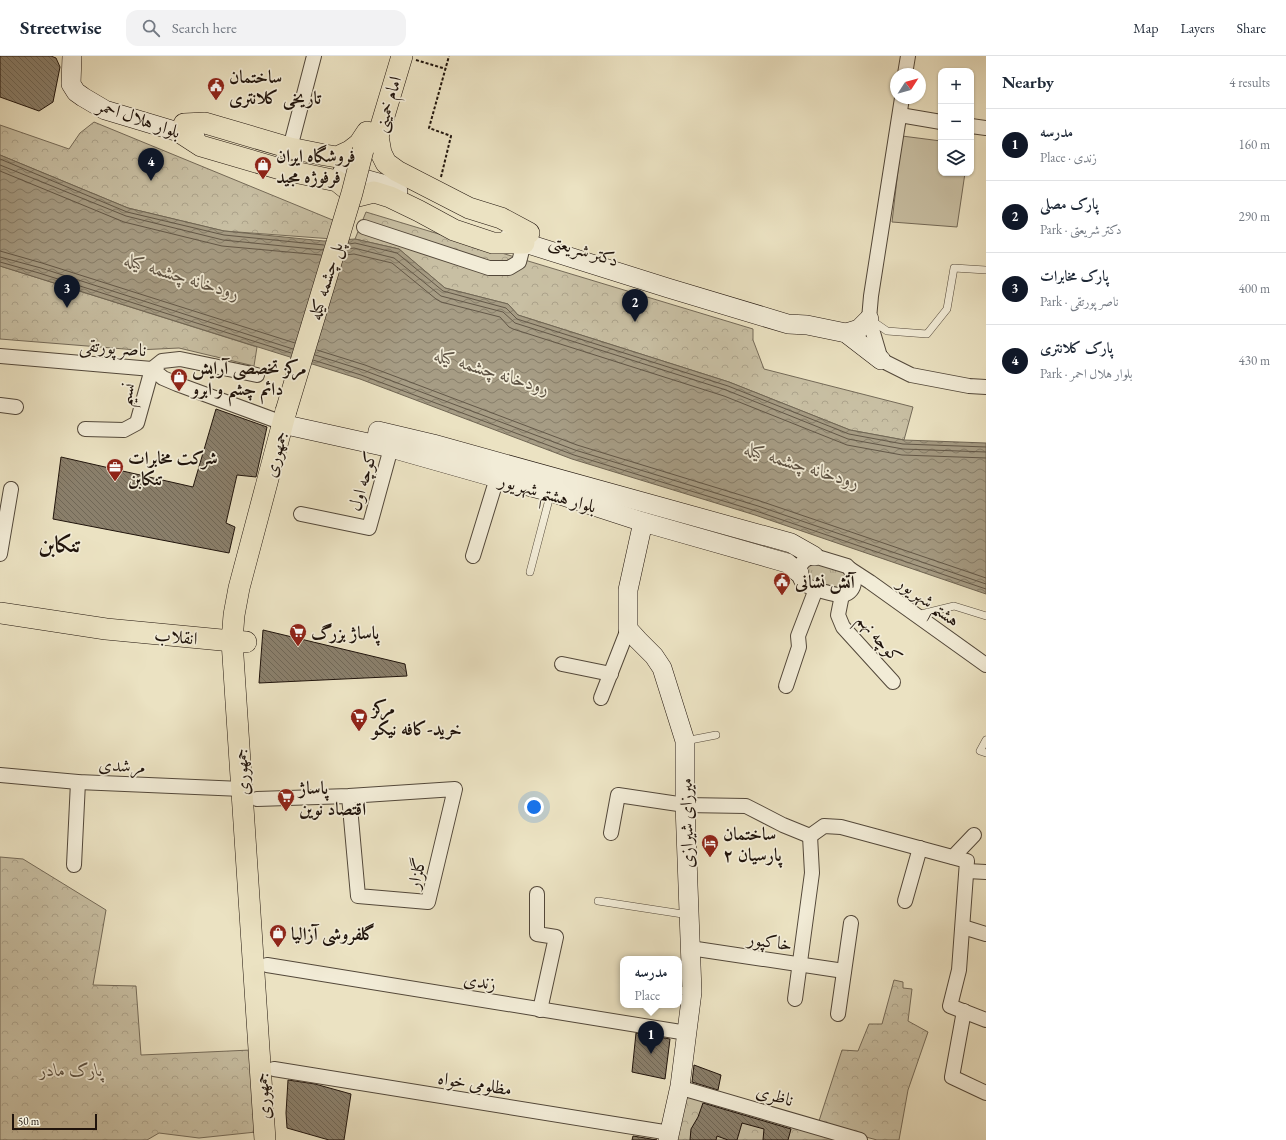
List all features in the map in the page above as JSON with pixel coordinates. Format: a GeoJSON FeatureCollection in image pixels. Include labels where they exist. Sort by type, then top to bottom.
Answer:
{"type":"FeatureCollection","features":[{"type":"Feature","properties":{"kind":"main road","name":"امام خمینی"},"geometry":{"type":"LineString","coordinates":[[364,163],[390,56]]}},
{"type":"Feature","properties":{"kind":"main road","name":"امام خمینی"},"geometry":{"type":"LineString","coordinates":[[364,163],[402,56]]}},
{"type":"Feature","properties":{"kind":"main road"},"geometry":{"type":"LineString","coordinates":[[182,128],[205,123],[290,148],[338,157],[350,151],[359,144],[374,192],[390,197],[454,230],[493,243],[527,238]]}},
{"type":"Feature","properties":{"kind":"main road"},"geometry":{"type":"LineString","coordinates":[[182,128],[201,146],[280,169],[336,181],[380,153],[386,163],[397,171],[469,208],[501,218],[527,238]]}},
{"type":"Feature","properties":{"kind":"main road","name":"پل چشمه کیله"},"geometry":{"type":"LineString","coordinates":[[288,418],[364,163]]}},
{"type":"Feature","properties":{"kind":"main road","name":"جمهوری"},"geometry":{"type":"LineString","coordinates":[[265,1140],[249,794],[247,672],[234,615],[239,588],[288,418]]}},
{"type":"Feature","properties":{"kind":"main road","name":"انقلاب"},"geometry":{"type":"LineString","coordinates":[[0,613],[106,629],[239,642]]}},
{"type":"Feature","properties":{"kind":"main road","name":"انقلاب"},"geometry":{"type":"LineString","coordinates":[[106,629],[217,654],[235,670]]}},
{"type":"Feature","properties":{"kind":"main road","name":"جمهوری"},"geometry":{"type":"LineString","coordinates":[[239,642],[235,670],[267,965],[279,1140]]}},
{"type":"Feature","properties":{"kind":"street","name":"بلوار هلال احمر"},"geometry":{"type":"LineString","coordinates":[[72,56],[71,84],[76,92],[83,97],[105,110],[182,128]]}},
{"type":"Feature","properties":{"kind":"street"},"geometry":{"type":"LineString","coordinates":[[290,148],[314,56]]}},
{"type":"Feature","properties":{"kind":"street"},"geometry":{"type":"LineString","coordinates":[[907,68],[908,56]]}},
{"type":"Feature","properties":{"kind":"street"},"geometry":{"type":"LineString","coordinates":[[901,104],[871,296],[869,319],[881,360],[911,375],[969,386],[986,387]]}},
{"type":"Feature","properties":{"kind":"street"},"geometry":{"type":"LineString","coordinates":[[900,115],[938,121]]}},
{"type":"Feature","properties":{"kind":"street"},"geometry":{"type":"LineString","coordinates":[[974,126],[986,128]]}},
{"type":"Feature","properties":{"kind":"street"},"geometry":{"type":"LineString","coordinates":[[364,227],[489,268],[509,268],[519,262],[527,238]]}},
{"type":"Feature","properties":{"kind":"street","name":"دکتر شریعتی"},"geometry":{"type":"LineString","coordinates":[[527,238],[669,282],[792,313],[807,325],[846,333],[881,360]]}},
{"type":"Feature","properties":{"kind":"street"},"geometry":{"type":"LineString","coordinates":[[846,333],[859,329],[869,319]]}},
{"type":"Feature","properties":{"kind":"street","name":"ناصر پورتقی"},"geometry":{"type":"LineString","coordinates":[[0,356],[152,369],[163,378],[177,384],[288,418]]}},
{"type":"Feature","properties":{"kind":"street"},"geometry":{"type":"LineString","coordinates":[[152,369],[162,361],[180,358],[257,375]]}},
{"type":"Feature","properties":{"kind":"street","name":"نسیم"},"geometry":{"type":"LineString","coordinates":[[85,429],[124,430],[138,423],[152,369]]}},
{"type":"Feature","properties":{"kind":"street"},"geometry":{"type":"LineString","coordinates":[[0,405],[16,407]]}},
{"type":"Feature","properties":{"kind":"street","name":"بلوار هشتم شهریور"},"geometry":{"type":"LineString","coordinates":[[288,418],[382,441],[497,478],[551,492],[643,522],[787,563],[799,573]]}},
{"type":"Feature","properties":{"kind":"street","name":"بلوار هشتم شهریور"},"geometry":{"type":"LineString","coordinates":[[382,441],[433,444],[791,543],[814,556]]}},
{"type":"Feature","properties":{"kind":"street","name":"کوچه اول"},"geometry":{"type":"LineString","coordinates":[[301,514],[369,528],[382,441]]}},
{"type":"Feature","properties":{"kind":"street"},"geometry":{"type":"LineString","coordinates":[[473,556],[497,478]]}},
{"type":"Feature","properties":{"kind":"street"},"geometry":{"type":"LineString","coordinates":[[0,554],[11,489]]}},
{"type":"Feature","properties":{"kind":"street"},"geometry":{"type":"LineString","coordinates":[[601,698],[628,628],[628,590],[643,522]]}},
{"type":"Feature","properties":{"kind":"street"},"geometry":{"type":"LineString","coordinates":[[814,556],[847,566],[850,569],[854,575],[853,586],[849,592],[838,596],[805,585],[800,578],[799,573],[803,562],[814,556]]}},
{"type":"Feature","properties":{"kind":"street","name":"هشتم شهریور"},"geometry":{"type":"LineString","coordinates":[[850,569],[986,666]]}},
{"type":"Feature","properties":{"kind":"street"},"geometry":{"type":"LineString","coordinates":[[786,686],[799,647],[798,636],[816,589]]}},
{"type":"Feature","properties":{"kind":"street","name":"کوچه نهم"},"geometry":{"type":"LineString","coordinates":[[842,595],[838,615],[843,627],[893,682]]}},
{"type":"Feature","properties":{"kind":"street","name":"میرزای شیرازی"},"geometry":{"type":"LineString","coordinates":[[628,628],[654,656],[662,668],[685,741],[684,805],[690,948],[685,991],[686,1033],[680,1086],[669,1137]]}},
{"type":"Feature","properties":{"kind":"street"},"geometry":{"type":"LineString","coordinates":[[562,664],[611,674]]}},
{"type":"Feature","properties":{"kind":"street","name":"مرشدی"},"geometry":{"type":"LineString","coordinates":[[0,775],[249,794]]}},
{"type":"Feature","properties":{"kind":"street"},"geometry":{"type":"LineString","coordinates":[[74,865],[78,782]]}},
{"type":"Feature","properties":{"kind":"street","name":"گلزار"},"geometry":{"type":"LineString","coordinates":[[249,794],[350,796],[455,789],[428,902],[358,896],[350,796]]}},
{"type":"Feature","properties":{"kind":"street"},"geometry":{"type":"LineString","coordinates":[[611,833],[618,794],[684,805],[746,806],[783,825],[810,836]]}},
{"type":"Feature","properties":{"kind":"street"},"geometry":{"type":"LineString","coordinates":[[810,836],[824,826],[841,827],[967,861],[959,970],[950,1006],[986,1020]]}},
{"type":"Feature","properties":{"kind":"street"},"geometry":{"type":"LineString","coordinates":[[953,857],[974,835]]}},
{"type":"Feature","properties":{"kind":"street"},"geometry":{"type":"LineString","coordinates":[[796,998],[812,873],[810,836]]}},
{"type":"Feature","properties":{"kind":"street"},"geometry":{"type":"LineString","coordinates":[[905,901],[920,848]]}},
{"type":"Feature","properties":{"kind":"street"},"geometry":{"type":"LineString","coordinates":[[967,872],[986,872]]}},
{"type":"Feature","properties":{"kind":"street"},"geometry":{"type":"LineString","coordinates":[[537,894],[537,934],[556,937],[540,1010]]}},
{"type":"Feature","properties":{"kind":"street"},"geometry":{"type":"LineString","coordinates":[[838,1014],[852,923]]}},
{"type":"Feature","properties":{"kind":"street"},"geometry":{"type":"LineString","coordinates":[[963,927],[986,934]]}},
{"type":"Feature","properties":{"kind":"street","name":"خاکپور"},"geometry":{"type":"LineString","coordinates":[[690,948],[844,971]]}},
{"type":"Feature","properties":{"kind":"street","name":"زندی"},"geometry":{"type":"LineString","coordinates":[[267,965],[686,1033]]}},
{"type":"Feature","properties":{"kind":"street"},"geometry":{"type":"LineString","coordinates":[[964,1011],[952,1077],[986,1093]]}},
{"type":"Feature","properties":{"kind":"street","name":"مظلومی خواه"},"geometry":{"type":"LineString","coordinates":[[274,1069],[669,1137]]}},
{"type":"Feature","properties":{"kind":"street","name":"ناظری"},"geometry":{"type":"LineString","coordinates":[[680,1086],[685,1089],[860,1140]]}},
{"type":"Feature","properties":{"kind":"lane"},"geometry":{"type":"LineString","coordinates":[[869,319],[887,331],[928,334],[947,309],[954,268],[986,270]]}},
{"type":"Feature","properties":{"kind":"lane"},"geometry":{"type":"LineString","coordinates":[[530,572],[551,492]]}},
{"type":"Feature","properties":{"kind":"lane"},"geometry":{"type":"LineString","coordinates":[[916,615],[954,606],[986,616]]}},
{"type":"Feature","properties":{"kind":"lane"},"geometry":{"type":"LineString","coordinates":[[685,741],[716,735]]}},
{"type":"Feature","properties":{"kind":"lane"},"geometry":{"type":"LineString","coordinates":[[986,740],[980,751],[986,753]]}},
{"type":"Feature","properties":{"kind":"lane"},"geometry":{"type":"LineString","coordinates":[[598,901],[689,915]]}},
{"type":"Feature","properties":{"kind":"path"},"geometry":{"type":"LineString","coordinates":[[402,56],[446,68]]}},
{"type":"Feature","properties":{"kind":"path"},"geometry":{"type":"LineString","coordinates":[[438,191],[451,136],[429,128],[449,56]]}},
{"type":"Feature","properties":{"kind":"green space"},"geometry":{"type":"Polygon","coordinates":[[[94,122],[335,221],[333,239],[224,231],[128,208],[0,155],[0,125],[69,149],[80,133],[94,122]]]}},
{"type":"Feature","properties":{"kind":"green space"},"geometry":{"type":"Polygon","coordinates":[[[902,136],[938,141],[938,176],[965,176],[957,227],[892,222],[902,136]]]}},
{"type":"Feature","properties":{"kind":"green space"},"geometry":{"type":"Polygon","coordinates":[[[366,212],[753,329],[753,340],[764,369],[913,407],[904,440],[850,430],[729,382],[518,315],[508,304],[445,288],[399,249],[355,239],[366,212]]]}},
{"type":"Feature","properties":{"kind":"green space"},"geometry":{"type":"Polygon","coordinates":[[[0,266],[257,347],[254,366],[179,348],[137,350],[0,339],[0,266]]]}},
{"type":"Feature","properties":{"kind":"green space"},"geometry":{"type":"Polygon","coordinates":[[[815,563],[846,573],[849,583],[843,588],[838,588],[811,580],[805,573],[805,570],[810,564],[815,563]]]}},
{"type":"Feature","properties":{"kind":"green space","name":"پارک مادر"},"geometry":{"type":"Polygon","coordinates":[[[0,857],[23,859],[106,910],[93,985],[136,986],[141,1055],[251,1050],[256,1132],[199,1138],[159,1133],[147,1140],[0,1140],[0,857]]]}},
{"type":"Feature","properties":{"kind":"green space"},"geometry":{"type":"Polygon","coordinates":[[[894,980],[903,982],[903,988],[912,989],[908,1021],[928,1032],[908,1090],[899,1140],[877,1140],[818,1124],[842,1050],[858,1051],[869,1024],[882,1024],[894,980]]]}},
{"type":"Feature","properties":{"kind":"green space"},"geometry":{"type":"Polygon","coordinates":[[[685,1089],[856,1140],[675,1140],[685,1089]]]}},
{"type":"Feature","properties":{"kind":"water","name":"رودخانه چشمه کیله"},"geometry":{"type":"Polygon","coordinates":[[[0,155],[128,208],[224,231],[324,241],[355,239],[399,249],[445,288],[508,304],[518,315],[729,382],[850,430],[904,440],[986,443],[986,594],[755,515],[572,459],[360,379],[0,266],[0,155]]]}},
{"type":"Feature","properties":{"kind":"building"},"geometry":{"type":"Polygon","coordinates":[[[0,56],[51,56],[56,58],[60,67],[53,102],[39,111],[0,97],[0,56]]]}},
{"type":"Feature","properties":{"kind":"building","name":"شرکت مخابرات تنکابن"},"geometry":{"type":"Polygon","coordinates":[[[216,409],[267,427],[256,477],[237,475],[226,523],[235,527],[229,553],[53,519],[61,457],[193,487],[216,409]]]}},
{"type":"Feature","properties":{"kind":"building","name":"پاساژ بزرگ"},"geometry":{"type":"Polygon","coordinates":[[[263,630],[405,664],[407,676],[259,683],[263,630]]]}},
{"type":"Feature","properties":{"kind":"building"},"geometry":{"type":"Polygon","coordinates":[[[636,1033],[670,1039],[665,1079],[632,1072],[636,1033]]]}},
{"type":"Feature","properties":{"kind":"building"},"geometry":{"type":"Polygon","coordinates":[[[694,1065],[721,1075],[718,1090],[692,1082],[694,1065]]]}},
{"type":"Feature","properties":{"kind":"building"},"geometry":{"type":"Polygon","coordinates":[[[288,1080],[315,1084],[351,1094],[344,1140],[329,1140],[287,1128],[286,1113],[288,1080]]]}},
{"type":"Feature","properties":{"kind":"building"},"geometry":{"type":"Polygon","coordinates":[[[703,1103],[791,1129],[788,1140],[763,1140],[764,1129],[742,1123],[737,1140],[728,1140],[717,1136],[716,1140],[690,1140],[691,1129],[698,1117],[703,1103]]]}},
{"type":"Feature","properties":{"kind":"building"},"geometry":{"type":"Polygon","coordinates":[[[633,1136],[657,1140],[632,1140],[633,1136]]]}},
{"type":"Feature","properties":{"kind":"place","name":"ساختمان تاریخی کلانتری"},"geometry":{"type":"Point","coordinates":[216,101]}},
{"type":"Feature","properties":{"kind":"place","name":"فروشگاه ایران فرفوژه مجید"},"geometry":{"type":"Point","coordinates":[263,180]}},
{"type":"Feature","properties":{"kind":"place","name":"پارک کلانتری"},"geometry":{"type":"Point","coordinates":[151,181]}},
{"type":"Feature","properties":{"kind":"place","name":"پارک مخابرات"},"geometry":{"type":"Point","coordinates":[67,308]}},
{"type":"Feature","properties":{"kind":"place","name":"پارک مصلی"},"geometry":{"type":"Point","coordinates":[635,322]}},
{"type":"Feature","properties":{"kind":"place","name":"مرکز تخصصی آرایش دائم چشم و ابرو"},"geometry":{"type":"Point","coordinates":[179,392]}},
{"type":"Feature","properties":{"kind":"place","name":"شرکت مخابرات تنکابن"},"geometry":{"type":"Point","coordinates":[115,482]}},
{"type":"Feature","properties":{"kind":"place","name":"آتش نشانی"},"geometry":{"type":"Point","coordinates":[782,596]}},
{"type":"Feature","properties":{"kind":"place","name":"پاساژ بزرگ"},"geometry":{"type":"Point","coordinates":[298,647]}},
{"type":"Feature","properties":{"kind":"place","name":"مرکز خرید-کافه نیکو"},"geometry":{"type":"Point","coordinates":[359,732]}},
{"type":"Feature","properties":{"kind":"place","name":"پاساژ اقتصاد نوین"},"geometry":{"type":"Point","coordinates":[286,812]}},
{"type":"Feature","properties":{"kind":"place","name":"ساختمان پارسیان ۲"},"geometry":{"type":"Point","coordinates":[710,858]}},
{"type":"Feature","properties":{"kind":"place","name":"گلفروشی آزالیا"},"geometry":{"type":"Point","coordinates":[278,948]}},
{"type":"Feature","properties":{"kind":"place","name":"مدرسه"},"geometry":{"type":"Point","coordinates":[651,1054]}},
{"type":"Feature","properties":{"kind":"district","name":"تنکابن"},"geometry":{"type":"Point","coordinates":[60,544]}}]}
